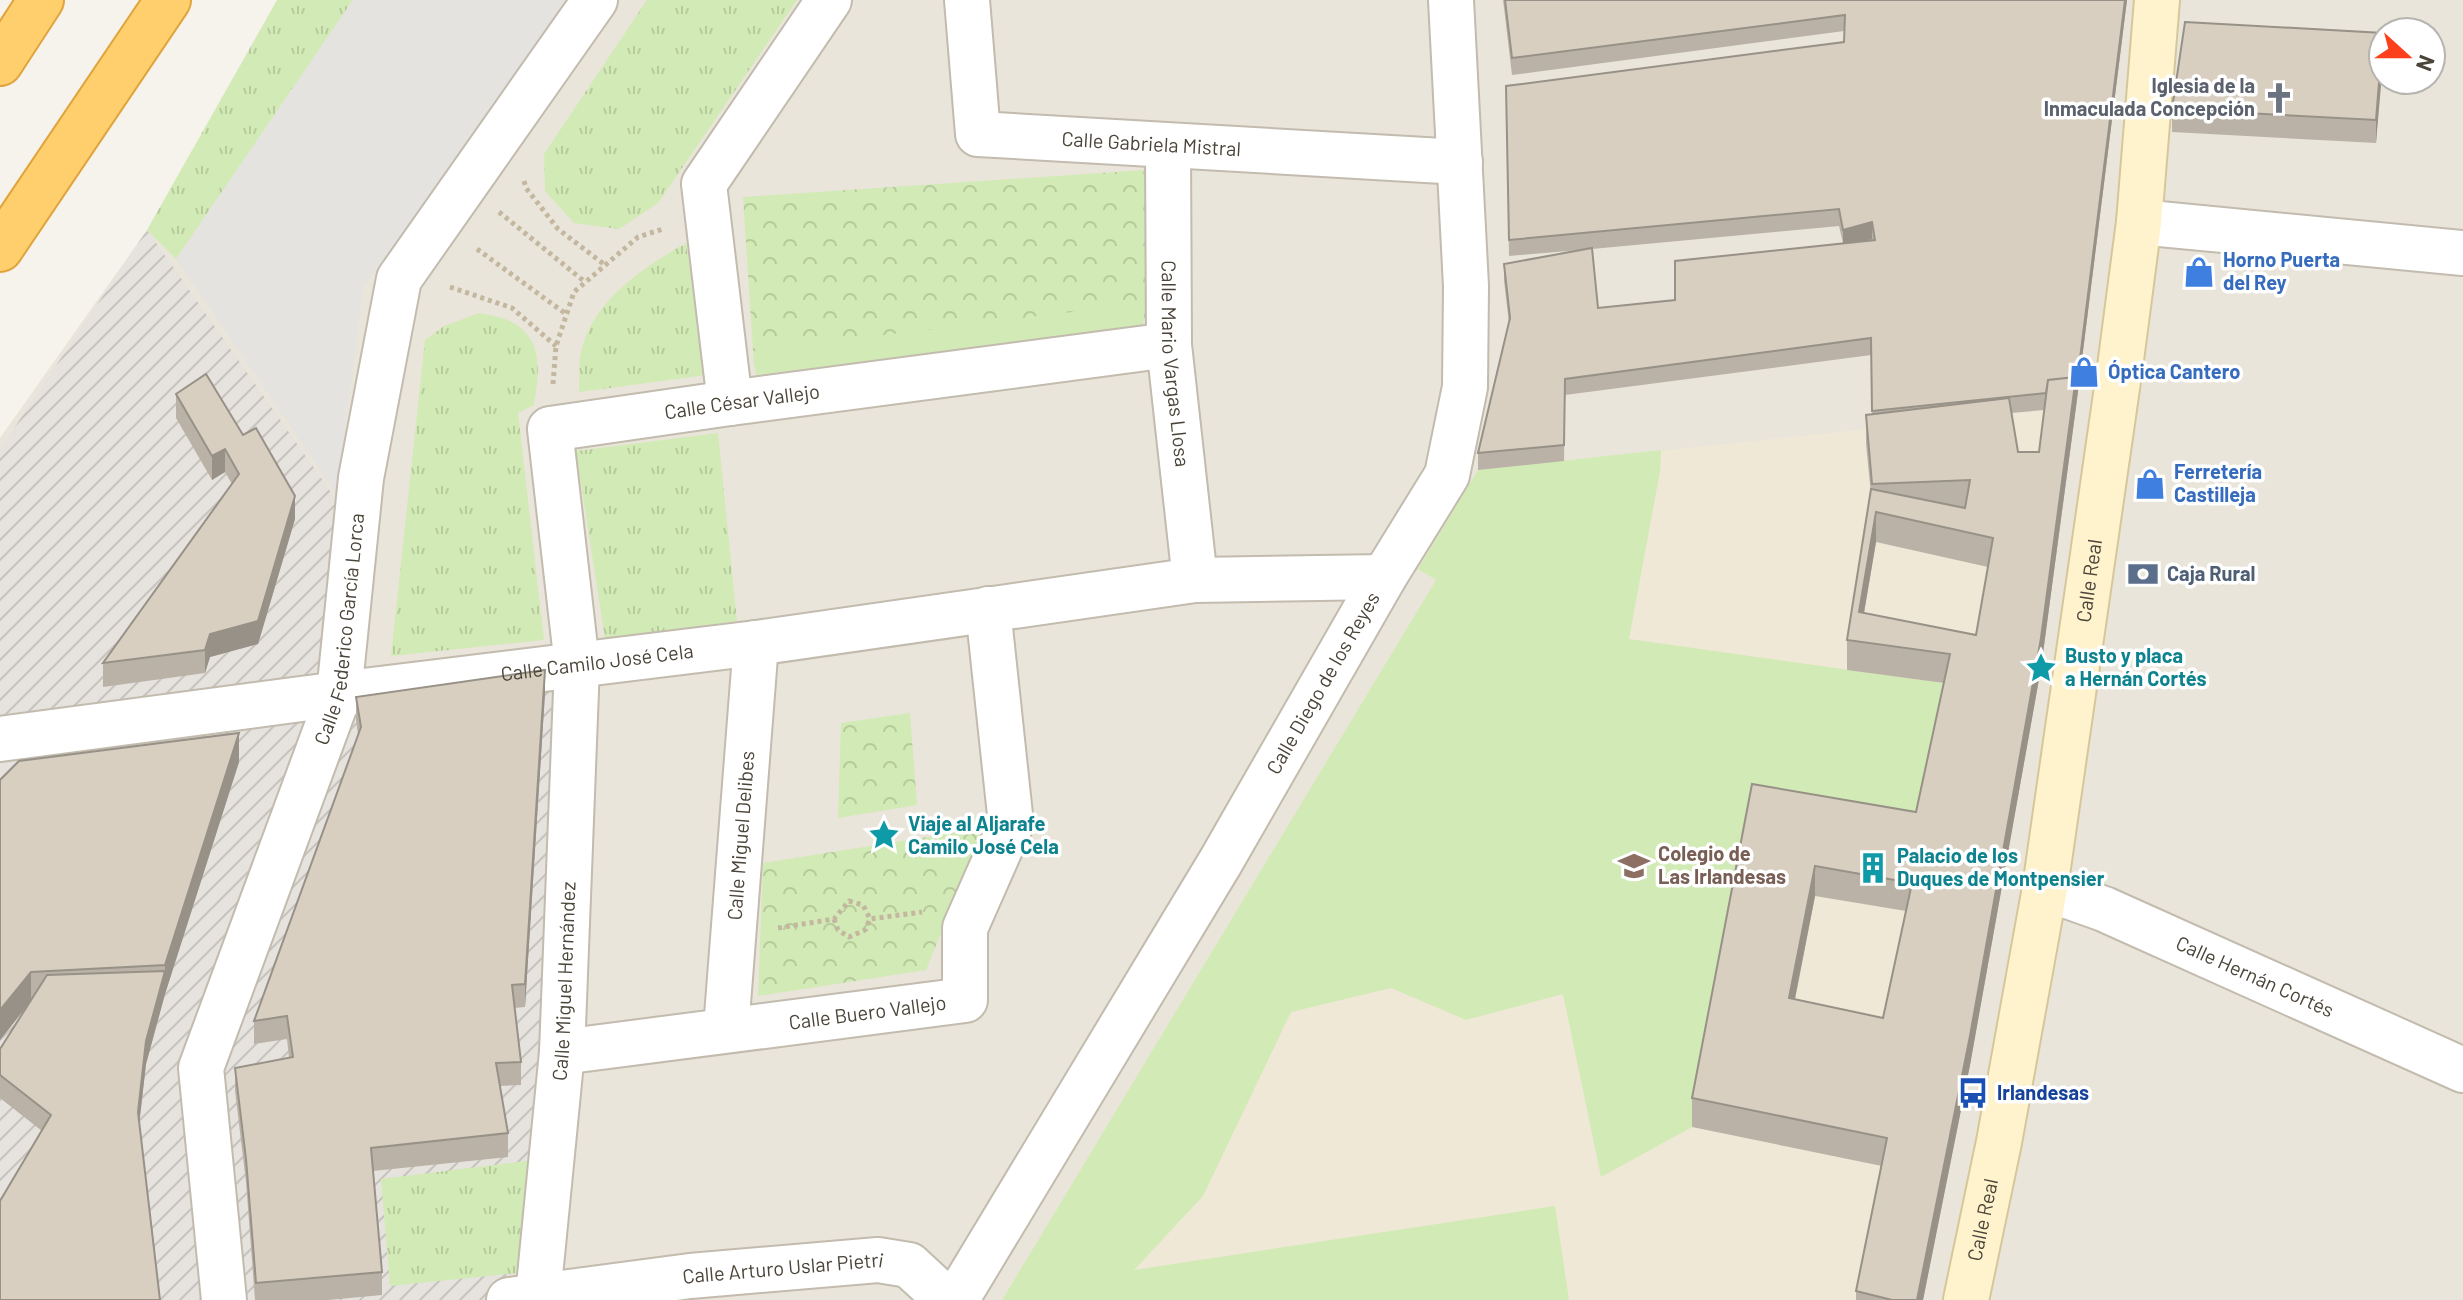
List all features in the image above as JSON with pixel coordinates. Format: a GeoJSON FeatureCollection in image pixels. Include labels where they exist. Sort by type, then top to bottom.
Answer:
{"type":"FeatureCollection","features":[{"type":"Feature","properties":{"kind":"highway"},"geometry":{"type":"LineString","coordinates":[[0,63],[41,0]]}},
{"type":"Feature","properties":{"kind":"highway"},"geometry":{"type":"LineString","coordinates":[[0,249],[168,0]]}},
{"type":"Feature","properties":{"kind":"main road","name":"Calle Real"},"geometry":{"type":"LineString","coordinates":[[1966,1300],[1999,1142],[2045,888],[2139,222],[2157,0]]}},
{"type":"Feature","properties":{"kind":"street","name":"Calle Federico García Lorca"},"geometry":{"type":"LineString","coordinates":[[224,1300],[201,1068],[339,694],[361,478],[399,279],[595,0]]}},
{"type":"Feature","properties":{"kind":"street"},"geometry":{"type":"LineString","coordinates":[[730,403],[704,184],[829,0]]}},
{"type":"Feature","properties":{"kind":"street","name":"Calle Gabriela Mistral"},"geometry":{"type":"LineString","coordinates":[[967,0],[978,134],[1460,162]]}},
{"type":"Feature","properties":{"kind":"street","name":"Calle Diego de los Reyes"},"geometry":{"type":"LineString","coordinates":[[956,1300],[1221,861],[1384,577],[1447,475],[1465,387],[1466,286],[1451,0]]}},
{"type":"Feature","properties":{"kind":"street","name":"Calle Mario Vargas Llosa"},"geometry":{"type":"LineString","coordinates":[[1168,146],[1169,345],[1195,580]]}},
{"type":"Feature","properties":{"kind":"street"},"geometry":{"type":"LineString","coordinates":[[2139,222],[2463,253]]}},
{"type":"Feature","properties":{"kind":"street","name":"Calle César Vallejo"},"geometry":{"type":"LineString","coordinates":[[577,665],[550,429],[1169,345]]}},
{"type":"Feature","properties":{"kind":"street","name":"Calle Camilo José Cela"},"geometry":{"type":"LineString","coordinates":[[0,739],[756,643],[1195,580],[1384,577]]}},
{"type":"Feature","properties":{"kind":"street","name":"Calle Buero Vallejo"},"geometry":{"type":"LineString","coordinates":[[562,1052],[965,1000],[965,928],[1011,824],[988,609]]}},
{"type":"Feature","properties":{"kind":"street","name":"Calle Miguel Delibes"},"geometry":{"type":"LineString","coordinates":[[726,1029],[756,643]]}},
{"type":"Feature","properties":{"kind":"street","name":"Calle Miguel Hernández"},"geometry":{"type":"LineString","coordinates":[[524,1298],[562,1052],[577,665]]}},
{"type":"Feature","properties":{"kind":"street","name":"Calle Hernán Cortés"},"geometry":{"type":"LineString","coordinates":[[2045,888],[2104,909],[2463,1070]]}},
{"type":"Feature","properties":{"kind":"street","name":"Calle Arturo Uslar Pietri"},"geometry":{"type":"LineString","coordinates":[[524,1298],[692,1288],[878,1260],[909,1265],[947,1300]]}},
{"type":"Feature","properties":{"kind":"path"},"geometry":{"type":"LineString","coordinates":[[508,124],[526,188],[558,229],[605,265]]}},
{"type":"Feature","properties":{"kind":"path"},"geometry":{"type":"LineString","coordinates":[[466,185],[585,282]]}},
{"type":"Feature","properties":{"kind":"path"},"geometry":{"type":"LineString","coordinates":[[399,279],[452,287],[512,308],[556,346],[574,292],[585,282],[638,237],[708,214]]}},
{"type":"Feature","properties":{"kind":"path"},"geometry":{"type":"LineString","coordinates":[[440,222],[566,314]]}},
{"type":"Feature","properties":{"kind":"path"},"geometry":{"type":"LineString","coordinates":[[775,928],[834,919],[849,901],[863,905],[870,919]]}},
{"type":"Feature","properties":{"kind":"path"},"geometry":{"type":"LineString","coordinates":[[870,919],[924,912]]}},
{"type":"Feature","properties":{"kind":"path"},"geometry":{"type":"LineString","coordinates":[[834,919],[838,930],[849,937],[865,930],[870,919]]}},
{"type":"Feature","properties":{"kind":"shaded area"},"geometry":{"type":"Polygon","coordinates":[[[279,0],[2463,0],[2463,1300],[0,1300],[0,438],[147,230],[279,0]]]}},
{"type":"Feature","properties":{"kind":"shaded area"},"geometry":{"type":"Polygon","coordinates":[[[353,0],[567,0],[363,288],[337,495],[176,259],[353,0]]]}},
{"type":"Feature","properties":{"kind":"shaded area"},"geometry":{"type":"Polygon","coordinates":[[[147,230],[349,518],[334,701],[577,665],[517,1300],[0,1300],[0,449],[147,230]]]}},
{"type":"Feature","properties":{"kind":"shaded area","name":"Colegio de Las Irlandesas"},"geometry":{"type":"Polygon","coordinates":[[[2076,407],[2041,668],[1970,1065],[1923,1300],[1002,1300],[1436,580],[1418,569],[1478,470],[2076,407]]]}},
{"type":"Feature","properties":{"kind":"green space"},"geometry":{"type":"Polygon","coordinates":[[[277,0],[353,0],[176,259],[147,230],[277,0]]]}},
{"type":"Feature","properties":{"kind":"green space"},"geometry":{"type":"Polygon","coordinates":[[[647,0],[797,0],[658,203],[619,229],[574,223],[545,191],[544,154],[647,0]]]}},
{"type":"Feature","properties":{"kind":"green space"},"geometry":{"type":"Polygon","coordinates":[[[1145,170],[1145,318],[754,367],[743,197],[1145,170]]]}},
{"type":"Feature","properties":{"kind":"green space"},"geometry":{"type":"Polygon","coordinates":[[[686,243],[707,375],[579,392],[582,348],[598,314],[623,286],[686,243]]]}},
{"type":"Feature","properties":{"kind":"green space"},"geometry":{"type":"Polygon","coordinates":[[[1145,303],[1143,327],[756,375],[753,351],[1145,303]]]}},
{"type":"Feature","properties":{"kind":"green space"},"geometry":{"type":"Polygon","coordinates":[[[479,313],[506,320],[521,328],[529,337],[537,358],[534,405],[518,413],[544,640],[391,656],[425,340],[444,326],[479,313]]]}},
{"type":"Feature","properties":{"kind":"green space"},"geometry":{"type":"Polygon","coordinates":[[[718,433],[737,621],[605,639],[576,451],[718,433]]]}},
{"type":"Feature","properties":{"kind":"green space"},"geometry":{"type":"Polygon","coordinates":[[[1661,450],[1660,471],[1629,639],[1950,684],[1916,841],[1752,813],[1692,1127],[1601,1177],[1563,994],[1466,1020],[1391,988],[1291,1012],[1203,1196],[1134,1270],[1555,1206],[1569,1300],[1002,1300],[1436,580],[1418,569],[1478,470],[1661,450]]]}},
{"type":"Feature","properties":{"kind":"green space"},"geometry":{"type":"Polygon","coordinates":[[[910,713],[917,805],[838,818],[841,723],[910,713]]]}},
{"type":"Feature","properties":{"kind":"green space"},"geometry":{"type":"Polygon","coordinates":[[[984,828],[926,970],[758,996],[763,863],[984,828]]]}},
{"type":"Feature","properties":{"kind":"green space"},"geometry":{"type":"Polygon","coordinates":[[[534,1160],[527,1272],[390,1286],[381,1179],[534,1160]]]}},
{"type":"Feature","properties":{"kind":"building"},"geometry":{"type":"Polygon","coordinates":[[[1505,0],[2125,0],[2076,390],[2076,377],[2048,380],[2046,393],[1872,411],[1871,338],[1565,379],[1564,445],[1478,453],[1510,318],[1504,264],[1592,248],[1598,308],[1675,300],[1675,261],[1875,240],[1872,222],[1843,230],[1839,209],[1509,240],[1506,86],[1844,42],[1845,15],[1512,58],[1505,0]]]}},
{"type":"Feature","properties":{"kind":"building","name":"Iglesia de la Inmaculada Concepción"},"geometry":{"type":"Polygon","coordinates":[[[2185,22],[2367,32],[2367,96],[2378,96],[2376,120],[2172,109],[2185,22]]]}},
{"type":"Feature","properties":{"kind":"building"},"geometry":{"type":"Polygon","coordinates":[[[206,374],[243,435],[256,428],[295,496],[258,621],[210,634],[205,650],[103,663],[239,474],[225,449],[212,456],[176,394],[206,374]]]}},
{"type":"Feature","properties":{"kind":"building","name":"Palacio de los Duques de Montpensier"},"geometry":{"type":"Polygon","coordinates":[[[2076,377],[2041,638],[1970,1036],[1917,1300],[1892,1300],[1856,1291],[1887,1138],[1692,1098],[1752,784],[1916,812],[1950,654],[1847,640],[1871,489],[1965,508],[1970,480],[1872,484],[1866,415],[2009,398],[2018,452],[2039,452],[2048,380],[2076,377]],[[1876,512],[1859,612],[1976,635],[1993,538],[1876,512]],[[1815,866],[1789,998],[1883,1018],[1912,883],[1815,866]]]}},
{"type":"Feature","properties":{"kind":"building"},"geometry":{"type":"Polygon","coordinates":[[[545,670],[525,984],[512,985],[521,1062],[496,1063],[508,1133],[371,1148],[382,1272],[256,1283],[235,1068],[293,1057],[287,1016],[254,1021],[361,727],[356,697],[545,670]]]}},
{"type":"Feature","properties":{"kind":"building"},"geometry":{"type":"Polygon","coordinates":[[[239,733],[165,965],[31,972],[0,1010],[0,780],[19,761],[239,733]]]}},
{"type":"Feature","properties":{"kind":"building"},"geometry":{"type":"Polygon","coordinates":[[[165,971],[146,1041],[138,1112],[160,1300],[0,1300],[0,1201],[51,1115],[0,1075],[0,1049],[47,975],[165,971]]]}},
{"type":"Feature","properties":{"kind":"place","name":"Iglesia de la Inmaculada Concepción"},"geometry":{"type":"Point","coordinates":[2279,98]}},
{"type":"Feature","properties":{"kind":"place","name":"Horno Puerta del Rey"},"geometry":{"type":"Point","coordinates":[2199,272]}},
{"type":"Feature","properties":{"kind":"place","name":"Óptica Cantero"},"geometry":{"type":"Point","coordinates":[2084,372]}},
{"type":"Feature","properties":{"kind":"place","name":"Ferretería Castilleja"},"geometry":{"type":"Point","coordinates":[2150,484]}},
{"type":"Feature","properties":{"kind":"place","name":"Caja Rural"},"geometry":{"type":"Point","coordinates":[2143,574]}},
{"type":"Feature","properties":{"kind":"place","name":"Busto y placa a Hernán Cortés"},"geometry":{"type":"Point","coordinates":[2041,668]}},
{"type":"Feature","properties":{"kind":"place","name":"Viaje al Aljarafe Camilo José Cela"},"geometry":{"type":"Point","coordinates":[884,835]}},
{"type":"Feature","properties":{"kind":"place","name":"Colegio de Las Irlandesas"},"geometry":{"type":"Point","coordinates":[1634,866]}},
{"type":"Feature","properties":{"kind":"place","name":"Palacio de los Duques de Montpensier"},"geometry":{"type":"Point","coordinates":[1873,868]}},
{"type":"Feature","properties":{"kind":"place","name":"Irlandesas"},"geometry":{"type":"Point","coordinates":[1973,1093]}}]}
